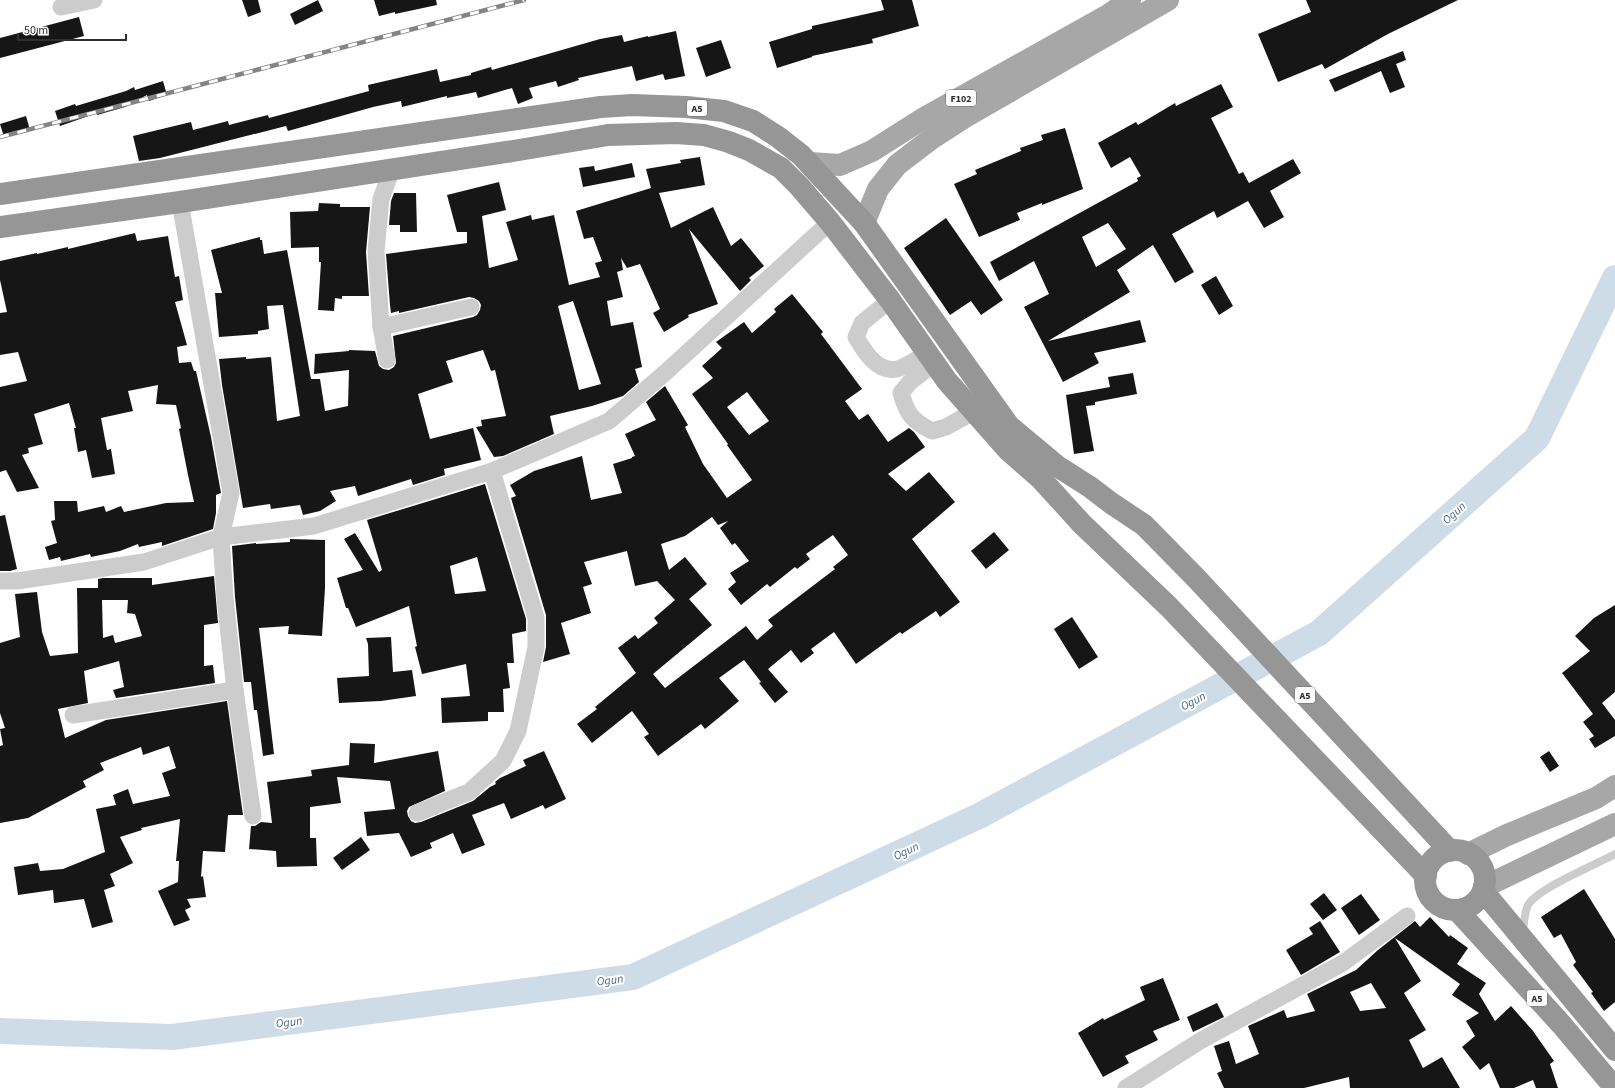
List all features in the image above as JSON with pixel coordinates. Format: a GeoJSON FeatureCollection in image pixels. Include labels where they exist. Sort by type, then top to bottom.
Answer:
{"type":"FeatureCollection","features":[{"type":"Feature","properties":{"kind":"highway","name":"A5"},"geometry":{"type":"LineString","coordinates":[[0,194],[601,107],[632,105],[686,107],[724,111],[752,121],[778,137],[810,163],[864,223],[1010,426],[1057,466],[1090,486],[1111,503],[1144,525],[1197,579],[1412,810],[1459,852]]}},
{"type":"Feature","properties":{"kind":"highway"},"geometry":{"type":"LineString","coordinates":[[506,121],[513,151]]}},
{"type":"Feature","properties":{"kind":"highway"},"geometry":{"type":"LineString","coordinates":[[0,227],[180,202],[608,135],[676,133],[704,135],[729,142],[749,150],[781,168],[800,186],[830,222],[890,300],[947,381],[1008,450],[1041,479],[1082,524],[1169,607],[1426,876]]}},
{"type":"Feature","properties":{"kind":"highway"},"geometry":{"type":"LineString","coordinates":[[1459,852],[1476,859],[1482,867],[1484,876],[1483,889],[1476,902],[1467,908],[1458,910],[1447,909],[1438,905],[1430,898],[1426,888],[1426,876],[1433,859],[1441,854],[1459,852]]}},
{"type":"Feature","properties":{"kind":"highway","name":"A5"},"geometry":{"type":"LineString","coordinates":[[1483,889],[1615,1050]]}},
{"type":"Feature","properties":{"kind":"highway","name":"A5"},"geometry":{"type":"LineString","coordinates":[[1458,910],[1561,1024],[1615,1088]]}},
{"type":"Feature","properties":{"kind":"main road","name":"F102"},"geometry":{"type":"LineString","coordinates":[[810,163],[840,165],[872,151],[924,118],[1108,15],[1130,0]]}},
{"type":"Feature","properties":{"kind":"main road"},"geometry":{"type":"LineString","coordinates":[[864,223],[878,189],[897,166],[931,139],[965,117],[1168,0]]}},
{"type":"Feature","properties":{"kind":"main road"},"geometry":{"type":"LineString","coordinates":[[1459,852],[1507,835],[1596,798],[1615,786]]}},
{"type":"Feature","properties":{"kind":"main road"},"geometry":{"type":"LineString","coordinates":[[1483,889],[1615,824]]}},
{"type":"Feature","properties":{"kind":"street"},"geometry":{"type":"LineString","coordinates":[[61,7],[94,0]]}},
{"type":"Feature","properties":{"kind":"street"},"geometry":{"type":"LineString","coordinates":[[387,360],[381,327],[376,251],[381,199],[392,169]]}},
{"type":"Feature","properties":{"kind":"street"},"geometry":{"type":"LineString","coordinates":[[180,202],[231,493],[221,538],[225,598],[235,690],[253,816]]}},
{"type":"Feature","properties":{"kind":"street"},"geometry":{"type":"LineString","coordinates":[[0,581],[17,581],[144,562],[221,538],[314,526],[492,471],[609,421],[672,366],[830,222]]}},
{"type":"Feature","properties":{"kind":"street"},"geometry":{"type":"LineString","coordinates":[[890,300],[862,323],[856,337],[866,354],[880,367],[897,369],[931,358]]}},
{"type":"Feature","properties":{"kind":"street"},"geometry":{"type":"LineString","coordinates":[[381,327],[471,307]]}},
{"type":"Feature","properties":{"kind":"street"},"geometry":{"type":"LineString","coordinates":[[931,358],[901,393],[904,406],[916,423],[932,431],[946,427],[974,412]]}},
{"type":"Feature","properties":{"kind":"street"},"geometry":{"type":"LineString","coordinates":[[417,813],[468,792],[503,761],[518,732],[536,647],[536,618],[492,471]]}},
{"type":"Feature","properties":{"kind":"street"},"geometry":{"type":"LineString","coordinates":[[73,716],[235,690]]}},
{"type":"Feature","properties":{"kind":"street"},"geometry":{"type":"LineString","coordinates":[[1126,1088],[1200,1041],[1343,963],[1407,916]]}},
{"type":"Feature","properties":{"kind":"lane"},"geometry":{"type":"LineString","coordinates":[[1523,939],[1524,920],[1528,906],[1534,898],[1546,889],[1615,854]]}},
{"type":"Feature","properties":{"kind":"building"},"geometry":{"type":"Polygon","coordinates":[[[242,0],[258,0],[261,12],[248,17],[242,0]]]}},
{"type":"Feature","properties":{"kind":"building"},"geometry":{"type":"Polygon","coordinates":[[[318,0],[323,11],[295,25],[290,14],[318,0]]]}},
{"type":"Feature","properties":{"kind":"building"},"geometry":{"type":"Polygon","coordinates":[[[374,0],[436,0],[437,5],[379,16],[374,0]]]}},
{"type":"Feature","properties":{"kind":"building"},"geometry":{"type":"Polygon","coordinates":[[[881,0],[912,0],[919,26],[872,39],[873,43],[812,56],[777,68],[769,42],[812,29],[812,26],[884,10],[881,0]]]}},
{"type":"Feature","properties":{"kind":"building"},"geometry":{"type":"Polygon","coordinates":[[[1306,0],[1458,0],[1388,34],[1325,69],[1322,64],[1278,82],[1258,34],[1311,12],[1306,0]]]}},
{"type":"Feature","properties":{"kind":"building"},"geometry":{"type":"Polygon","coordinates":[[[79,17],[84,36],[0,58],[0,38],[79,17]]]}},
{"type":"Feature","properties":{"kind":"building"},"geometry":{"type":"Polygon","coordinates":[[[676,31],[685,76],[665,80],[663,74],[636,81],[632,66],[578,78],[579,80],[558,87],[556,81],[529,88],[533,98],[518,104],[512,88],[478,98],[476,92],[447,98],[447,96],[402,107],[401,101],[373,107],[288,131],[286,126],[160,158],[139,161],[133,136],[191,122],[193,130],[228,121],[229,125],[268,115],[269,118],[369,91],[368,85],[437,69],[440,82],[471,75],[471,73],[491,67],[492,70],[600,39],[622,35],[624,42],[676,31]]]}},
{"type":"Feature","properties":{"kind":"building"},"geometry":{"type":"Polygon","coordinates":[[[721,40],[731,68],[706,77],[696,48],[721,40]]]}},
{"type":"Feature","properties":{"kind":"building"},"geometry":{"type":"Polygon","coordinates":[[[1403,51],[1406,60],[1396,64],[1405,87],[1390,93],[1381,71],[1335,92],[1329,80],[1403,51]]]}},
{"type":"Feature","properties":{"kind":"building"},"geometry":{"type":"Polygon","coordinates":[[[163,81],[167,95],[149,101],[147,95],[125,107],[97,115],[97,113],[60,126],[55,111],[75,104],[76,106],[126,91],[134,87],[135,90],[163,81]]]}},
{"type":"Feature","properties":{"kind":"building"},"geometry":{"type":"Polygon","coordinates":[[[1221,84],[1233,107],[1211,118],[1239,174],[1243,172],[1249,183],[1293,159],[1301,173],[1270,191],[1284,217],[1264,228],[1248,201],[1217,218],[1214,211],[1172,234],[1194,272],[1175,283],[1153,245],[1117,270],[1130,292],[1048,341],[1140,320],[1146,342],[1094,353],[1099,363],[1063,382],[1024,307],[1049,294],[1034,261],[999,281],[990,262],[1138,181],[1137,178],[1141,176],[1130,157],[1111,168],[1098,143],[1136,122],[1138,125],[1175,103],[1176,106],[1221,84]],[[1108,223],[1082,237],[1096,267],[1126,249],[1108,223]]]}},
{"type":"Feature","properties":{"kind":"building"},"geometry":{"type":"Polygon","coordinates":[[[26,116],[30,130],[4,137],[0,124],[26,116]]]}},
{"type":"Feature","properties":{"kind":"building"},"geometry":{"type":"Polygon","coordinates":[[[1065,128],[1083,189],[1017,213],[1020,220],[979,237],[954,184],[977,174],[975,170],[1021,151],[1020,148],[1043,140],[1041,135],[1065,128]]]}},
{"type":"Feature","properties":{"kind":"building"},"geometry":{"type":"Polygon","coordinates":[[[700,157],[705,185],[659,193],[671,228],[713,207],[731,246],[741,238],[764,266],[749,278],[751,280],[740,291],[689,229],[718,304],[688,315],[689,317],[664,332],[653,313],[660,309],[640,264],[627,268],[621,258],[623,270],[617,272],[623,297],[607,301],[611,326],[633,322],[642,367],[635,369],[639,382],[623,396],[592,406],[550,416],[554,434],[503,456],[494,457],[476,427],[482,426],[481,420],[506,416],[495,370],[491,371],[483,350],[446,361],[453,382],[418,394],[430,439],[473,428],[481,460],[444,469],[445,475],[413,485],[411,479],[358,496],[355,486],[330,491],[336,501],[320,511],[303,515],[300,505],[271,509],[270,504],[243,508],[219,359],[271,357],[277,421],[300,416],[283,305],[267,306],[269,329],[258,331],[258,334],[219,337],[215,293],[222,293],[211,250],[260,237],[260,240],[262,240],[264,254],[287,250],[311,379],[320,379],[325,411],[348,406],[349,370],[314,374],[315,354],[349,350],[375,351],[379,366],[383,369],[389,370],[394,367],[396,363],[393,336],[473,317],[477,315],[480,310],[481,305],[479,301],[469,297],[399,313],[399,311],[391,313],[386,254],[467,243],[467,232],[457,232],[447,195],[499,182],[506,210],[482,216],[489,268],[518,260],[506,222],[531,215],[532,220],[554,215],[569,285],[600,277],[595,263],[602,261],[593,237],[584,239],[576,211],[651,188],[646,169],[681,163],[680,160],[700,157]],[[573,301],[558,306],[579,390],[601,384],[573,301]]]}},
{"type":"Feature","properties":{"kind":"building"},"geometry":{"type":"Polygon","coordinates":[[[632,163],[635,177],[583,187],[579,168],[594,166],[595,171],[632,163]]]}},
{"type":"Feature","properties":{"kind":"building"},"geometry":{"type":"Polygon","coordinates":[[[394,193],[416,193],[417,232],[400,232],[400,225],[389,225],[391,201],[394,193]]]}},
{"type":"Feature","properties":{"kind":"building"},"geometry":{"type":"Polygon","coordinates":[[[319,203],[340,204],[340,207],[370,207],[366,252],[369,296],[342,296],[342,299],[335,298],[334,311],[318,310],[321,262],[319,262],[319,247],[291,248],[290,212],[318,211],[319,203]]]}},
{"type":"Feature","properties":{"kind":"building"},"geometry":{"type":"Polygon","coordinates":[[[946,218],[1003,300],[981,315],[971,301],[950,315],[904,248],[946,218]]]}},
{"type":"Feature","properties":{"kind":"building"},"geometry":{"type":"Polygon","coordinates":[[[135,233],[137,241],[168,236],[175,277],[179,276],[183,300],[175,302],[187,345],[177,347],[179,363],[191,362],[194,371],[196,371],[211,437],[221,493],[216,495],[216,513],[213,529],[162,546],[162,542],[139,547],[138,544],[120,551],[91,557],[90,554],[61,561],[60,557],[49,560],[45,547],[57,543],[51,521],[55,520],[54,501],[77,501],[78,512],[104,506],[106,512],[121,506],[124,512],[166,503],[194,502],[179,429],[181,428],[176,405],[156,404],[158,385],[128,391],[133,411],[101,418],[107,450],[111,449],[115,474],[92,478],[86,450],[78,452],[74,428],[76,428],[69,403],[34,414],[43,444],[28,448],[29,453],[22,455],[39,488],[17,492],[6,470],[0,472],[0,387],[27,381],[18,352],[0,355],[0,313],[7,312],[0,280],[0,261],[68,247],[68,249],[135,233]]]}},
{"type":"Feature","properties":{"kind":"building"},"geometry":{"type":"Polygon","coordinates":[[[1216,276],[1233,306],[1219,315],[1201,285],[1216,276]]]}},
{"type":"Feature","properties":{"kind":"building"},"geometry":{"type":"Polygon","coordinates":[[[792,294],[823,332],[821,334],[862,389],[845,401],[859,420],[868,414],[888,442],[909,428],[914,432],[925,447],[888,474],[906,491],[929,472],[955,502],[912,539],[960,602],[940,617],[936,611],[902,634],[900,632],[856,664],[834,632],[811,649],[814,653],[801,663],[791,650],[768,669],[788,692],[775,703],[759,683],[761,682],[744,660],[719,678],[739,701],[705,729],[701,724],[658,756],[644,737],[649,734],[632,711],[592,743],[577,724],[597,709],[595,707],[636,673],[618,648],[635,635],[638,639],[658,623],[654,618],[675,600],[657,581],[635,586],[627,551],[584,562],[592,584],[583,587],[591,613],[561,623],[570,654],[543,662],[546,647],[546,615],[511,498],[516,496],[510,485],[534,471],[582,456],[591,500],[622,493],[613,464],[635,456],[625,434],[656,420],[646,402],[665,386],[688,425],[685,427],[703,464],[727,498],[752,480],[692,394],[713,378],[702,366],[722,348],[716,342],[744,322],[752,333],[776,312],[774,309],[792,294]],[[747,392],[727,407],[749,435],[769,421],[747,392]],[[712,517],[685,536],[661,544],[669,570],[685,557],[707,584],[689,599],[712,625],[653,674],[665,688],[746,626],[757,640],[773,626],[768,620],[835,569],[833,567],[848,555],[833,535],[806,554],[810,559],[797,569],[795,567],[770,587],[767,584],[741,605],[728,589],[736,582],[730,573],[749,561],[735,543],[732,545],[720,528],[728,521],[718,525],[712,517]]]}},
{"type":"Feature","properties":{"kind":"building"},"geometry":{"type":"Polygon","coordinates":[[[1133,373],[1137,394],[1095,402],[1095,405],[1086,406],[1094,451],[1074,454],[1066,395],[1110,387],[1108,377],[1133,373]]]}},
{"type":"Feature","properties":{"kind":"building"},"geometry":{"type":"Polygon","coordinates":[[[485,484],[526,619],[526,631],[512,634],[514,663],[507,663],[510,688],[503,689],[504,712],[488,712],[488,721],[442,723],[441,698],[470,696],[466,664],[422,674],[415,647],[417,646],[409,606],[356,627],[348,608],[346,608],[337,578],[363,570],[344,539],[355,533],[379,572],[382,570],[367,520],[485,484]],[[477,557],[450,566],[455,594],[486,591],[477,557]]]}},
{"type":"Feature","properties":{"kind":"building"},"geometry":{"type":"Polygon","coordinates":[[[5,515],[17,569],[0,571],[0,516],[5,515]]]}},
{"type":"Feature","properties":{"kind":"building"},"geometry":{"type":"Polygon","coordinates":[[[994,532],[1009,550],[986,569],[971,551],[994,532]]]}},
{"type":"Feature","properties":{"kind":"building"},"geometry":{"type":"Polygon","coordinates":[[[290,539],[325,540],[325,588],[322,636],[288,634],[289,626],[259,628],[274,754],[263,756],[257,710],[254,710],[251,682],[244,682],[235,597],[232,546],[256,543],[290,542],[290,539]]]}},
{"type":"Feature","properties":{"kind":"building"},"geometry":{"type":"Polygon","coordinates":[[[214,576],[218,623],[204,625],[204,666],[213,665],[215,683],[116,698],[113,690],[124,687],[119,661],[84,671],[88,703],[58,709],[65,738],[106,720],[227,701],[243,815],[228,815],[225,852],[203,851],[201,877],[203,876],[206,897],[187,899],[191,907],[185,910],[190,920],[174,926],[158,891],[178,882],[179,861],[176,861],[180,819],[141,828],[142,830],[120,837],[133,863],[110,874],[115,886],[104,890],[113,922],[92,928],[84,899],[54,903],[53,890],[18,895],[14,867],[38,863],[40,871],[63,869],[105,852],[96,809],[116,805],[113,795],[128,789],[133,804],[170,796],[162,773],[176,768],[169,746],[143,755],[141,747],[100,763],[104,770],[83,781],[86,787],[28,818],[0,823],[0,746],[3,745],[0,729],[5,728],[0,713],[0,643],[20,637],[15,594],[37,592],[42,632],[50,656],[78,653],[77,588],[98,588],[98,579],[103,578],[152,578],[152,585],[214,576]],[[102,600],[103,638],[113,635],[115,643],[142,636],[135,614],[127,613],[128,600],[102,600]]]}},
{"type":"Feature","properties":{"kind":"building"},"geometry":{"type":"Polygon","coordinates":[[[1615,605],[1615,692],[1602,703],[1615,720],[1615,736],[1595,748],[1589,739],[1594,736],[1583,722],[1593,714],[1562,673],[1590,651],[1575,636],[1594,618],[1615,605]]]}},
{"type":"Feature","properties":{"kind":"building"},"geometry":{"type":"Polygon","coordinates":[[[1072,617],[1098,657],[1079,669],[1054,629],[1072,617]]]}},
{"type":"Feature","properties":{"kind":"building"},"geometry":{"type":"Polygon","coordinates":[[[391,637],[393,672],[412,670],[416,696],[381,701],[339,703],[337,678],[369,676],[368,644],[366,638],[391,637]]]}},
{"type":"Feature","properties":{"kind":"building"},"geometry":{"type":"Polygon","coordinates":[[[350,743],[375,744],[374,763],[438,751],[445,791],[409,807],[407,811],[408,816],[411,821],[415,823],[473,801],[496,784],[495,782],[500,778],[526,766],[523,760],[544,751],[566,799],[545,809],[543,805],[511,819],[504,803],[472,815],[485,845],[462,854],[453,833],[430,843],[432,848],[411,857],[399,833],[367,836],[364,812],[395,809],[390,781],[337,777],[341,803],[310,807],[310,838],[316,838],[317,866],[277,867],[276,851],[249,849],[251,826],[255,826],[261,822],[272,823],[267,782],[312,776],[311,770],[349,765],[350,743]]]}},
{"type":"Feature","properties":{"kind":"building"},"geometry":{"type":"Polygon","coordinates":[[[1549,751],[1559,766],[1550,772],[1540,757],[1549,751]]]}},
{"type":"Feature","properties":{"kind":"building"},"geometry":{"type":"Polygon","coordinates":[[[361,837],[370,850],[342,870],[333,858],[361,837]]]}},
{"type":"Feature","properties":{"kind":"building"},"geometry":{"type":"Polygon","coordinates":[[[1584,889],[1615,939],[1615,1002],[1604,1011],[1591,993],[1593,992],[1573,965],[1576,962],[1561,934],[1554,938],[1541,917],[1584,889]]]}},
{"type":"Feature","properties":{"kind":"building"},"geometry":{"type":"Polygon","coordinates":[[[1324,893],[1337,910],[1323,920],[1310,904],[1324,893]]]}},
{"type":"Feature","properties":{"kind":"building"},"geometry":{"type":"Polygon","coordinates":[[[1361,894],[1380,920],[1359,935],[1341,908],[1361,894]]]}},
{"type":"Feature","properties":{"kind":"building"},"geometry":{"type":"Polygon","coordinates":[[[1430,917],[1449,937],[1450,935],[1468,948],[1457,964],[1486,983],[1479,994],[1495,1021],[1511,1006],[1533,1031],[1554,1061],[1550,1064],[1558,1088],[1536,1088],[1533,1080],[1514,1088],[1500,1088],[1489,1063],[1480,1070],[1462,1047],[1475,1036],[1466,1021],[1479,1013],[1452,995],[1460,984],[1395,938],[1421,981],[1404,993],[1426,1030],[1409,1040],[1423,1068],[1442,1057],[1460,1088],[1350,1088],[1349,1077],[1304,1088],[1224,1088],[1217,1073],[1222,1071],[1214,1046],[1229,1041],[1236,1064],[1259,1054],[1248,1026],[1284,1010],[1287,1018],[1315,1011],[1307,994],[1356,970],[1378,950],[1415,921],[1420,927],[1430,917]],[[1371,983],[1350,992],[1360,1011],[1386,1008],[1371,983]]]}},
{"type":"Feature","properties":{"kind":"building"},"geometry":{"type":"Polygon","coordinates":[[[1320,921],[1340,952],[1301,975],[1286,950],[1313,934],[1309,928],[1320,921]]]}},
{"type":"Feature","properties":{"kind":"building"},"geometry":{"type":"Polygon","coordinates":[[[1163,978],[1180,1020],[1153,1031],[1158,1040],[1125,1056],[1129,1063],[1103,1077],[1078,1033],[1103,1018],[1104,1020],[1145,1000],[1140,987],[1163,978]]]}},
{"type":"Feature","properties":{"kind":"building"},"geometry":{"type":"Polygon","coordinates":[[[1217,1003],[1224,1017],[1193,1032],[1187,1017],[1217,1003]]]}},
{"type":"Feature","properties":{"kind":"waterway","name":"Ogun"},"geometry":{"type":"LineString","coordinates":[[0,1031],[172,1037],[633,977],[979,816],[1319,633],[1537,438],[1615,278]]}},
{"type":"Feature","properties":{"kind":"railway"},"geometry":{"type":"LineString","coordinates":[[0,137],[524,0]]}}]}
